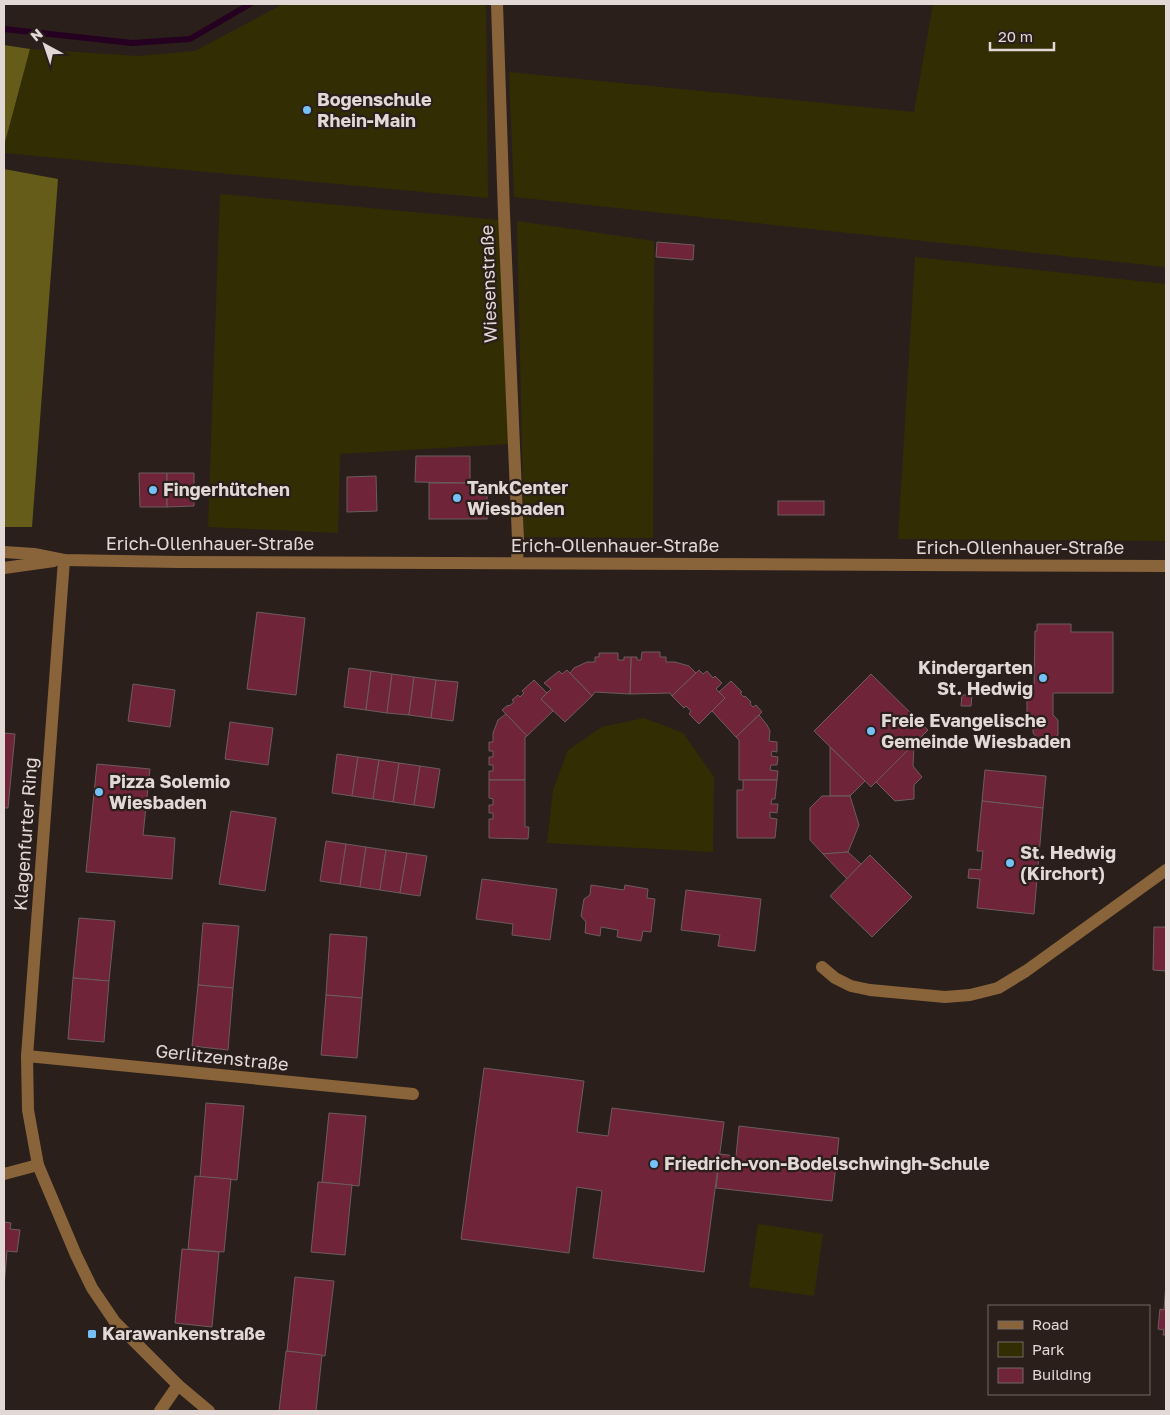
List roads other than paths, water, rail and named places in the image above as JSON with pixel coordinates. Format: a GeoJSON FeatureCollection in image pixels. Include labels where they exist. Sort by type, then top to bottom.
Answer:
{"type":"FeatureCollection","features":[{"type":"Feature","properties":{"kind":"street","name":"Wiesenstraße"},"geometry":{"type":"LineString","coordinates":[[497,4],[504,224],[518,539],[517,563]]}},
{"type":"Feature","properties":{"kind":"street","name":"Erich-Ollenhauer-Straße"},"geometry":{"type":"LineString","coordinates":[[4,552],[34,554],[64,560]]}},
{"type":"Feature","properties":{"kind":"street","name":"Erich-Ollenhauer-Straße"},"geometry":{"type":"LineString","coordinates":[[4,568],[64,560],[1166,566]]}},
{"type":"Feature","properties":{"kind":"street","name":"Klagenfurter Ring"},"geometry":{"type":"LineString","coordinates":[[64,560],[27,1056],[28,1110],[38,1165],[92,1288],[115,1322],[178,1386],[209,1411]]}},
{"type":"Feature","properties":{"kind":"street"},"geometry":{"type":"LineString","coordinates":[[822,967],[835,978],[851,986],[870,990],[945,996],[970,995],[998,988],[1026,971],[1166,870]]}},
{"type":"Feature","properties":{"kind":"street","name":"Gerlitzenstraße"},"geometry":{"type":"LineString","coordinates":[[27,1056],[413,1094]]}},
{"type":"Feature","properties":{"kind":"street"},"geometry":{"type":"LineString","coordinates":[[4,1174],[38,1165]]}},
{"type":"Feature","properties":{"kind":"street"},"geometry":{"type":"LineString","coordinates":[[160,1411],[178,1386]]}},
{"type":"Feature","properties":{"kind":"waterway"},"geometry":{"type":"LineString","coordinates":[[4,29],[132,43],[190,39],[250,4]]}},
{"type":"Feature","properties":{"kind":"place","name":"Bogenschule Rhein-Main"},"geometry":{"type":"Point","coordinates":[307,110]}},
{"type":"Feature","properties":{"kind":"place","name":"Fingerhütchen"},"geometry":{"type":"Point","coordinates":[153,490]}},
{"type":"Feature","properties":{"kind":"place","name":"TankCenter Wiesbaden"},"geometry":{"type":"Point","coordinates":[457,498]}},
{"type":"Feature","properties":{"kind":"place","name":"Kindergarten St. Hedwig"},"geometry":{"type":"Point","coordinates":[1043,678]}},
{"type":"Feature","properties":{"kind":"place","name":"Freie Evangelische Gemeinde Wiesbaden"},"geometry":{"type":"Point","coordinates":[871,731]}},
{"type":"Feature","properties":{"kind":"place","name":"Pizza Solemio Wiesbaden"},"geometry":{"type":"Point","coordinates":[99,792]}},
{"type":"Feature","properties":{"kind":"place","name":"St. Hedwig (Kirchort)"},"geometry":{"type":"Point","coordinates":[1010,863]}},
{"type":"Feature","properties":{"kind":"place","name":"Friedrich-von-Bodelschwingh-Schule"},"geometry":{"type":"Point","coordinates":[654,1164]}},
{"type":"Feature","properties":{"kind":"place","name":"Karawankenstraße"},"geometry":{"type":"Point","coordinates":[92,1334]}}]}
